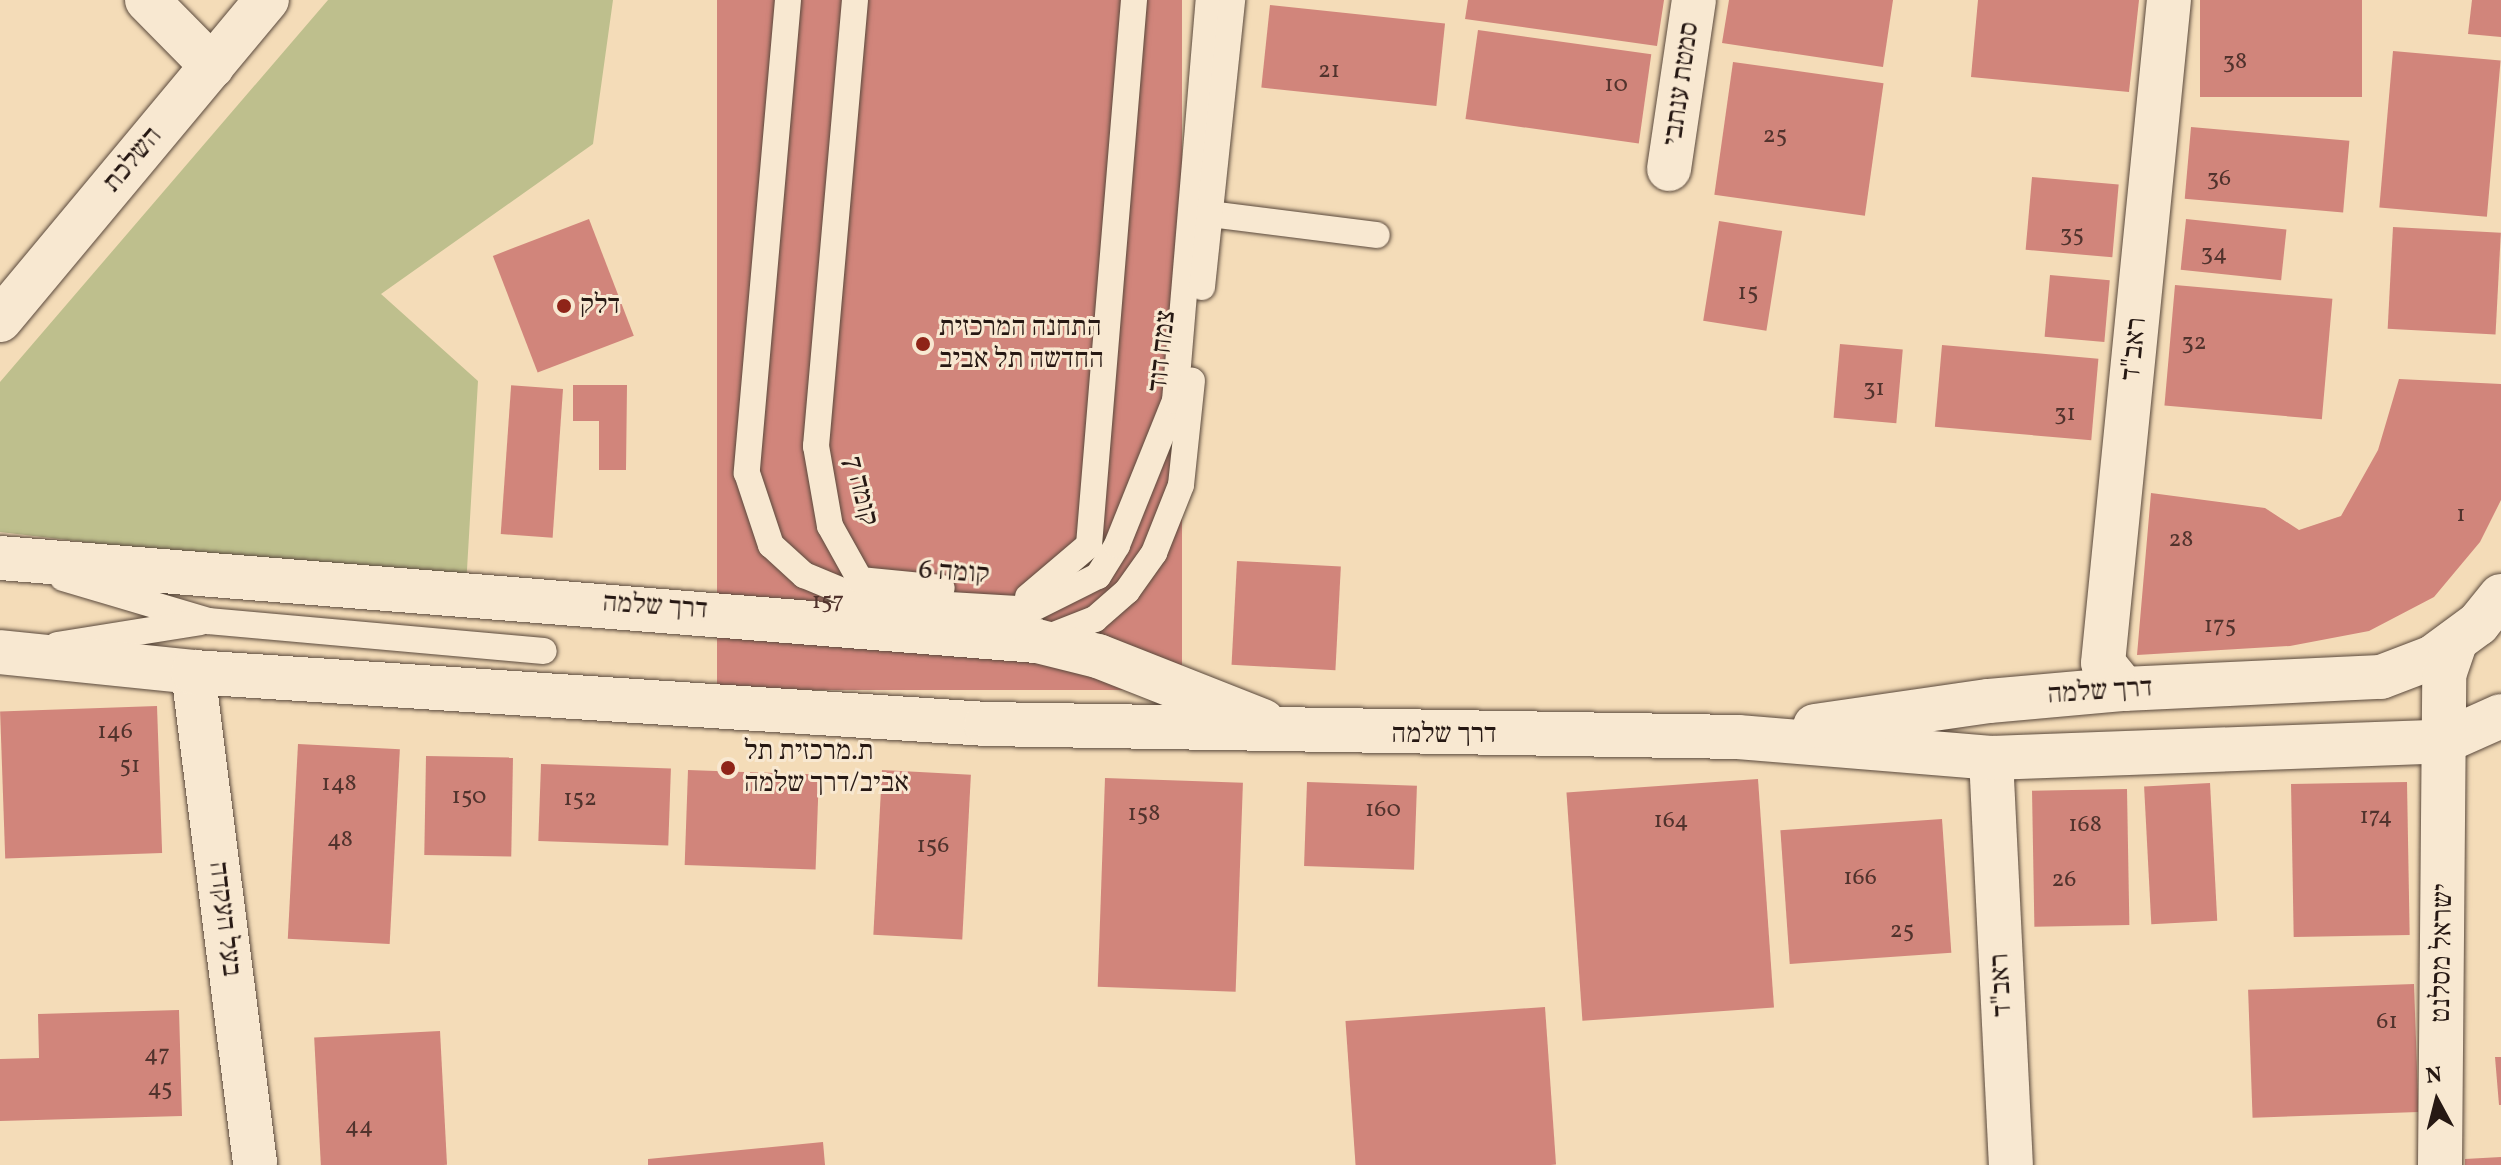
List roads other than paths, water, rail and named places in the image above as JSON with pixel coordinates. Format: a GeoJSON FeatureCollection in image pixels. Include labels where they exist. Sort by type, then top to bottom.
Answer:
{"type":"FeatureCollection","features":[{"type":"Feature","properties":{"kind":"street"},"geometry":{"type":"LineString","coordinates":[[147,0],[212,66]]}},
{"type":"Feature","properties":{"kind":"street","name":"השלכת"},"geometry":{"type":"LineString","coordinates":[[0,320],[267,0]]}},
{"type":"Feature","properties":{"kind":"street","name":"סמטת ענתבי"},"geometry":{"type":"LineString","coordinates":[[1669,169],[1694,0]]}},
{"type":"Feature","properties":{"kind":"street","name":"ראב\"ד"},"geometry":{"type":"LineString","coordinates":[[2124,689],[2103,663],[2169,0]]}},
{"type":"Feature","properties":{"kind":"street","name":"דרך שלמה"},"geometry":{"type":"LineString","coordinates":[[0,558],[1037,641],[1098,656],[1295,733]]}},
{"type":"Feature","properties":{"kind":"street","name":"דרך שלמה"},"geometry":{"type":"LineString","coordinates":[[1738,737],[1989,701],[2124,689],[2381,677],[2422,663],[2456,641],[2501,596]]}},
{"type":"Feature","properties":{"kind":"street","name":"ישראל מסלנט"},"geometry":{"type":"LineString","coordinates":[[2440,1165],[2444,675],[2456,641]]}},
{"type":"Feature","properties":{"kind":"street","name":"דרך שלמה"},"geometry":{"type":"LineString","coordinates":[[5,652],[193,672],[986,724],[1295,733],[1738,737],[1991,758],[2445,741]]}},
{"type":"Feature","properties":{"kind":"street","name":"בעל העקדה"},"geometry":{"type":"LineString","coordinates":[[193,672],[255,1165]]}},
{"type":"Feature","properties":{"kind":"street"},"geometry":{"type":"LineString","coordinates":[[2445,741],[2501,716]]}},
{"type":"Feature","properties":{"kind":"street","name":"ראב\"ד"},"geometry":{"type":"LineString","coordinates":[[1991,758],[2011,1165]]}},
{"type":"Feature","properties":{"kind":"lane","name":"קומה 6"},"geometry":{"type":"LineString","coordinates":[[788,0],[747,473],[771,545],[804,575],[864,600],[1030,610],[1098,576],[1117,545],[1175,401],[1209,0]]}},
{"type":"Feature","properties":{"kind":"lane","name":"קומה 7"},"geometry":{"type":"LineString","coordinates":[[855,0],[816,446],[830,526],[860,580],[1033,597],[1089,545],[1134,0]]}},
{"type":"Feature","properties":{"kind":"lane","name":"צמח דוד"},"geometry":{"type":"LineString","coordinates":[[1037,641],[1095,619],[1127,591],[1154,553],[1181,485],[1232,0]]}},
{"type":"Feature","properties":{"kind":"lane"},"geometry":{"type":"LineString","coordinates":[[1210,214],[1377,235]]}},
{"type":"Feature","properties":{"kind":"lane"},"geometry":{"type":"LineString","coordinates":[[0,558],[208,621],[544,651]]}},
{"type":"Feature","properties":{"kind":"lane"},"geometry":{"type":"LineString","coordinates":[[5,652],[208,621]]}},
{"type":"Feature","properties":{"kind":"place","name":"דלק"},"geometry":{"type":"Point","coordinates":[564,306]}},
{"type":"Feature","properties":{"kind":"place","name":"התחנה המרכזית החדשה תל אביב"},"geometry":{"type":"Point","coordinates":[923,344]}},
{"type":"Feature","properties":{"kind":"place","name":"ת.מרכזית תל אביב/דרך שלמה"},"geometry":{"type":"Point","coordinates":[728,768]}}]}
